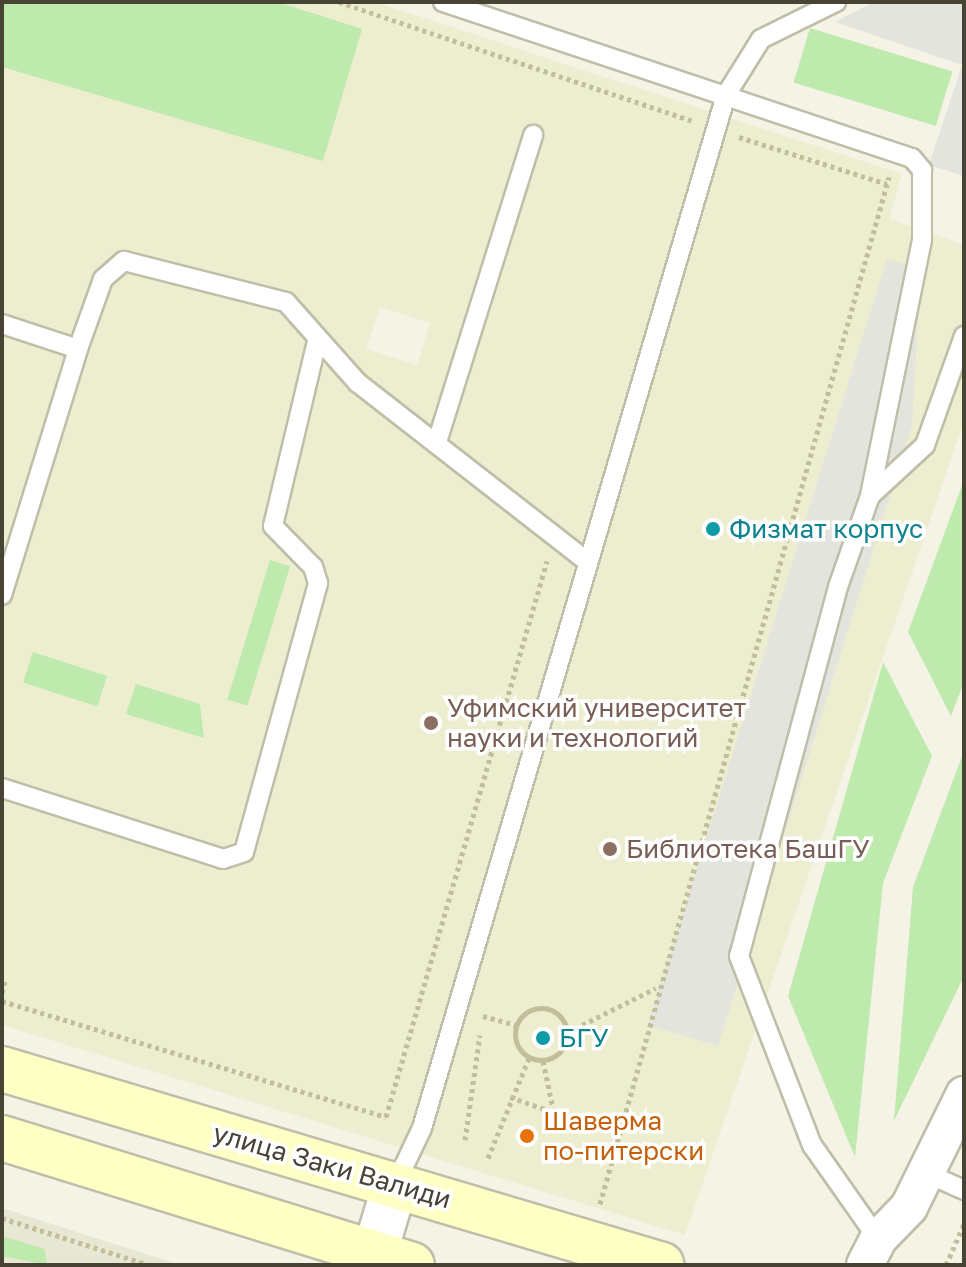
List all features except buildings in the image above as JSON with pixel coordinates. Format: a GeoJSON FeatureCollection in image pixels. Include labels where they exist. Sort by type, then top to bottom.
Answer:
{"type":"FeatureCollection","features":[{"type":"Feature","properties":{"kind":"main road","name":"улица Заки Валиди"},"geometry":{"type":"LineString","coordinates":[[2,1069],[662,1265]]}},
{"type":"Feature","properties":{"kind":"main road"},"geometry":{"type":"LineString","coordinates":[[2,1138],[386,1260]]}},
{"type":"Feature","properties":{"kind":"street"},"geometry":{"type":"LineString","coordinates":[[871,1252],[909,1207],[964,1095]]}},
{"type":"Feature","properties":{"kind":"street"},"geometry":{"type":"LineString","coordinates":[[386,1260],[395,1185]]}},
{"type":"Feature","properties":{"kind":"lane"},"geometry":{"type":"LineString","coordinates":[[443,2],[898,155],[922,170],[922,240],[870,496],[838,587],[739,956],[812,1145],[871,1252]]}},
{"type":"Feature","properties":{"kind":"lane"},"geometry":{"type":"LineString","coordinates":[[395,1185],[422,1128],[726,95],[761,39],[836,2]]}},
{"type":"Feature","properties":{"kind":"lane"},"geometry":{"type":"LineString","coordinates":[[437,442],[533,135]]}},
{"type":"Feature","properties":{"kind":"lane"},"geometry":{"type":"LineString","coordinates":[[2,595],[78,349],[103,279],[124,261],[286,302],[317,342],[588,562]]}},
{"type":"Feature","properties":{"kind":"lane"},"geometry":{"type":"LineString","coordinates":[[2,324],[78,349]]}},
{"type":"Feature","properties":{"kind":"lane"},"geometry":{"type":"LineString","coordinates":[[870,496],[925,445],[964,336]]}},
{"type":"Feature","properties":{"kind":"lane"},"geometry":{"type":"LineString","coordinates":[[2,788],[223,859],[244,852],[318,583],[313,567],[273,526],[317,342]]}},
{"type":"Feature","properties":{"kind":"lane"},"geometry":{"type":"LineString","coordinates":[[926,1173],[964,1190]]}},
{"type":"Feature","properties":{"kind":"path"},"geometry":{"type":"LineString","coordinates":[[339,2],[717,131],[887,184]]}},
{"type":"Feature","properties":{"kind":"path"},"geometry":{"type":"LineString","coordinates":[[600,1204],[616,1130],[887,184],[898,155]]}},
{"type":"Feature","properties":{"kind":"path"},"geometry":{"type":"LineString","coordinates":[[2,1001],[386,1117],[555,534]]}},
{"type":"Feature","properties":{"kind":"path"},"geometry":{"type":"LineString","coordinates":[[2,993],[5,980]]}},
{"type":"Feature","properties":{"kind":"path"},"geometry":{"type":"LineString","coordinates":[[568,1032],[657,988]]}},
{"type":"Feature","properties":{"kind":"path"},"geometry":{"type":"LineString","coordinates":[[465,1140],[487,1003]]}},
{"type":"Feature","properties":{"kind":"path"},"geometry":{"type":"LineString","coordinates":[[545,1008],[561,1016],[568,1032],[564,1048],[543,1061],[529,1058],[516,1043],[517,1025],[528,1011],[545,1008]]}},
{"type":"Feature","properties":{"kind":"path"},"geometry":{"type":"LineString","coordinates":[[483,1016],[517,1025]]}},
{"type":"Feature","properties":{"kind":"path"},"geometry":{"type":"LineString","coordinates":[[488,1158],[510,1097],[529,1058]]}},
{"type":"Feature","properties":{"kind":"path"},"geometry":{"type":"LineString","coordinates":[[543,1061],[554,1113]]}},
{"type":"Feature","properties":{"kind":"path"},"geometry":{"type":"LineString","coordinates":[[510,1097],[616,1130]]}},
{"type":"Feature","properties":{"kind":"path"},"geometry":{"type":"LineString","coordinates":[[2,1218],[149,1265]]}},
{"type":"Feature","properties":{"kind":"path"},"geometry":{"type":"LineString","coordinates":[[946,1265],[964,1224]]}},
{"type":"Feature","properties":{"kind":"shaded area","name":"Уфимский университет науки и технологий"},"geometry":{"type":"Polygon","coordinates":[[[2,2],[375,2],[902,174],[889,219],[964,245],[964,421],[685,1235],[2,1025],[2,2]],[[380,307],[366,349],[417,365],[430,323],[380,307]]]}},
{"type":"Feature","properties":{"kind":"shaded area"},"geometry":{"type":"Polygon","coordinates":[[[874,2],[964,2],[964,176],[929,165],[962,65],[835,22],[874,2]]]}},
{"type":"Feature","properties":{"kind":"shaded area"},"geometry":{"type":"Polygon","coordinates":[[[887,259],[921,270],[912,425],[718,1046],[648,1025],[887,259]]]}},
{"type":"Feature","properties":{"kind":"shaded area"},"geometry":{"type":"Polygon","coordinates":[[[2,1208],[180,1265],[2,1265],[2,1208]]]}},
{"type":"Feature","properties":{"kind":"green space"},"geometry":{"type":"Polygon","coordinates":[[[3,2],[278,2],[362,29],[323,161],[2,67],[3,2]]]}},
{"type":"Feature","properties":{"kind":"green space"},"geometry":{"type":"Polygon","coordinates":[[[810,28],[952,72],[936,126],[793,83],[810,28]]]}},
{"type":"Feature","properties":{"kind":"green space"},"geometry":{"type":"Polygon","coordinates":[[[964,480],[964,682],[951,716],[908,632],[964,480]]]}},
{"type":"Feature","properties":{"kind":"green space"},"geometry":{"type":"Polygon","coordinates":[[[270,560],[290,566],[247,706],[227,700],[270,560]]]}},
{"type":"Feature","properties":{"kind":"green space"},"geometry":{"type":"Polygon","coordinates":[[[33,652],[107,676],[97,707],[23,682],[33,652]]]}},
{"type":"Feature","properties":{"kind":"green space"},"geometry":{"type":"Polygon","coordinates":[[[883,662],[932,756],[883,883],[855,1157],[788,996],[883,662]]]}},
{"type":"Feature","properties":{"kind":"green space"},"geometry":{"type":"Polygon","coordinates":[[[136,684],[200,704],[204,738],[126,714],[136,684]]]}},
{"type":"Feature","properties":{"kind":"green space"},"geometry":{"type":"Polygon","coordinates":[[[964,751],[964,976],[894,1121],[913,887],[964,751]]]}},
{"type":"Feature","properties":{"kind":"green space"},"geometry":{"type":"Polygon","coordinates":[[[2,1236],[45,1249],[47,1265],[2,1256],[2,1236]]]}},
{"type":"Feature","properties":{"kind":"place","name":"Физмат корпус"},"geometry":{"type":"Point","coordinates":[713,529]}},
{"type":"Feature","properties":{"kind":"place","name":"Уфимский университет науки и технологий"},"geometry":{"type":"Point","coordinates":[431,723]}},
{"type":"Feature","properties":{"kind":"place","name":"Библиотека БашГУ"},"geometry":{"type":"Point","coordinates":[610,849]}},
{"type":"Feature","properties":{"kind":"place","name":"БГУ"},"geometry":{"type":"Point","coordinates":[543,1038]}},
{"type":"Feature","properties":{"kind":"place","name":"Шаверма по-питерски"},"geometry":{"type":"Point","coordinates":[527,1136]}}]}
